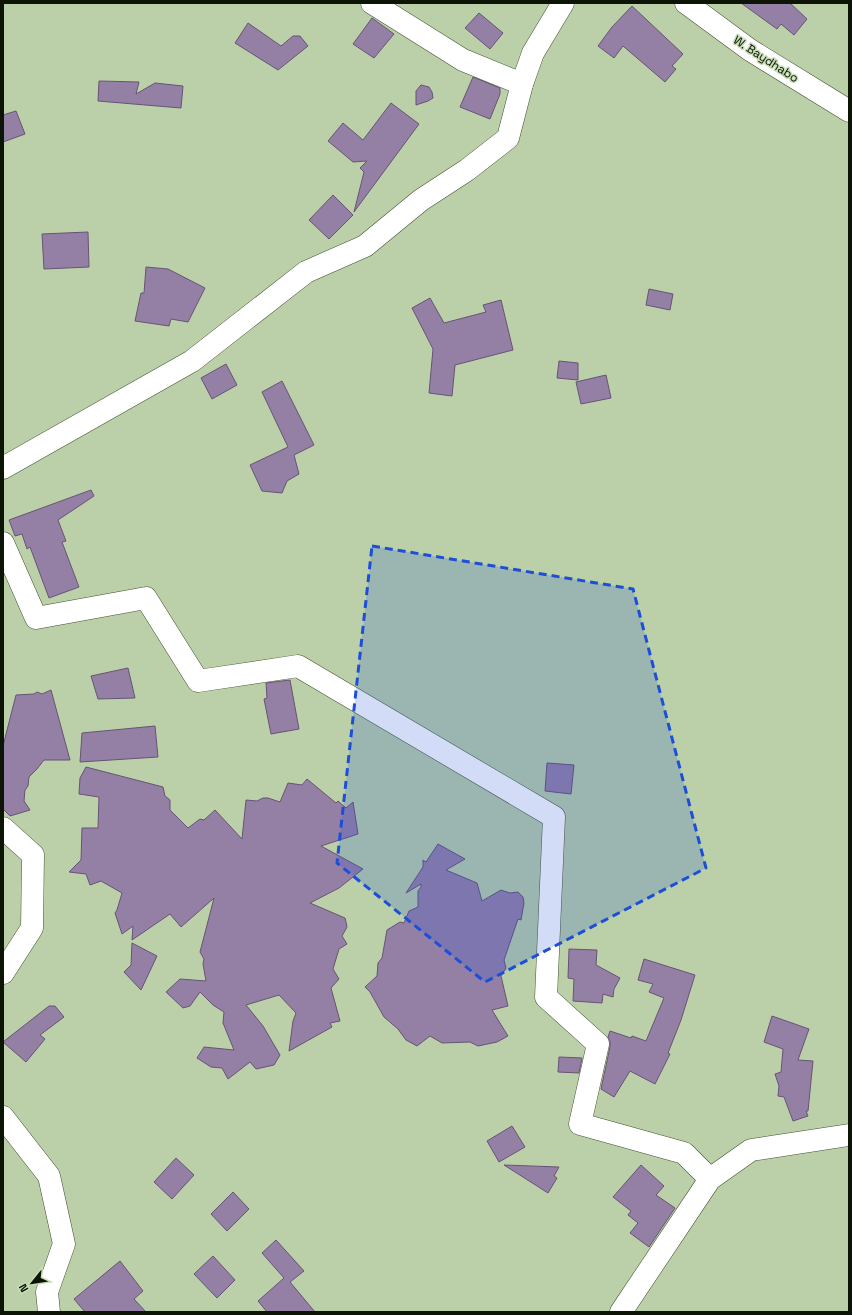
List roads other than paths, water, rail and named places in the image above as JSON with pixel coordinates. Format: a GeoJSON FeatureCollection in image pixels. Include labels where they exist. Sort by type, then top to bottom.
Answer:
{"type":"FeatureCollection","features":[{"type":"Feature","properties":{"kind":"street"},"geometry":{"type":"LineString","coordinates":[[372,3],[463,60],[522,84]]}},
{"type":"Feature","properties":{"kind":"street"},"geometry":{"type":"LineString","coordinates":[[3,468],[192,361],[306,272],[365,246],[421,200],[467,170],[508,138],[522,84],[533,53],[563,3]]}},
{"type":"Feature","properties":{"kind":"street","name":"W. Baydhabo"},"geometry":{"type":"LineString","coordinates":[[686,3],[750,50],[849,111]]}},
{"type":"Feature","properties":{"kind":"street"},"geometry":{"type":"LineString","coordinates":[[3,543],[36,618],[146,598],[198,680],[298,666],[554,817],[546,997],[598,1044],[580,1124],[684,1153],[710,1179]]}},
{"type":"Feature","properties":{"kind":"street"},"geometry":{"type":"LineString","coordinates":[[3,828],[32,855],[32,928],[3,973]]}},
{"type":"Feature","properties":{"kind":"street"},"geometry":{"type":"LineString","coordinates":[[3,1117],[49,1176],[64,1244],[47,1292],[49,1312]]}},
{"type":"Feature","properties":{"kind":"street"},"geometry":{"type":"LineString","coordinates":[[621,1312],[710,1179],[751,1150],[849,1135]]}}]}
